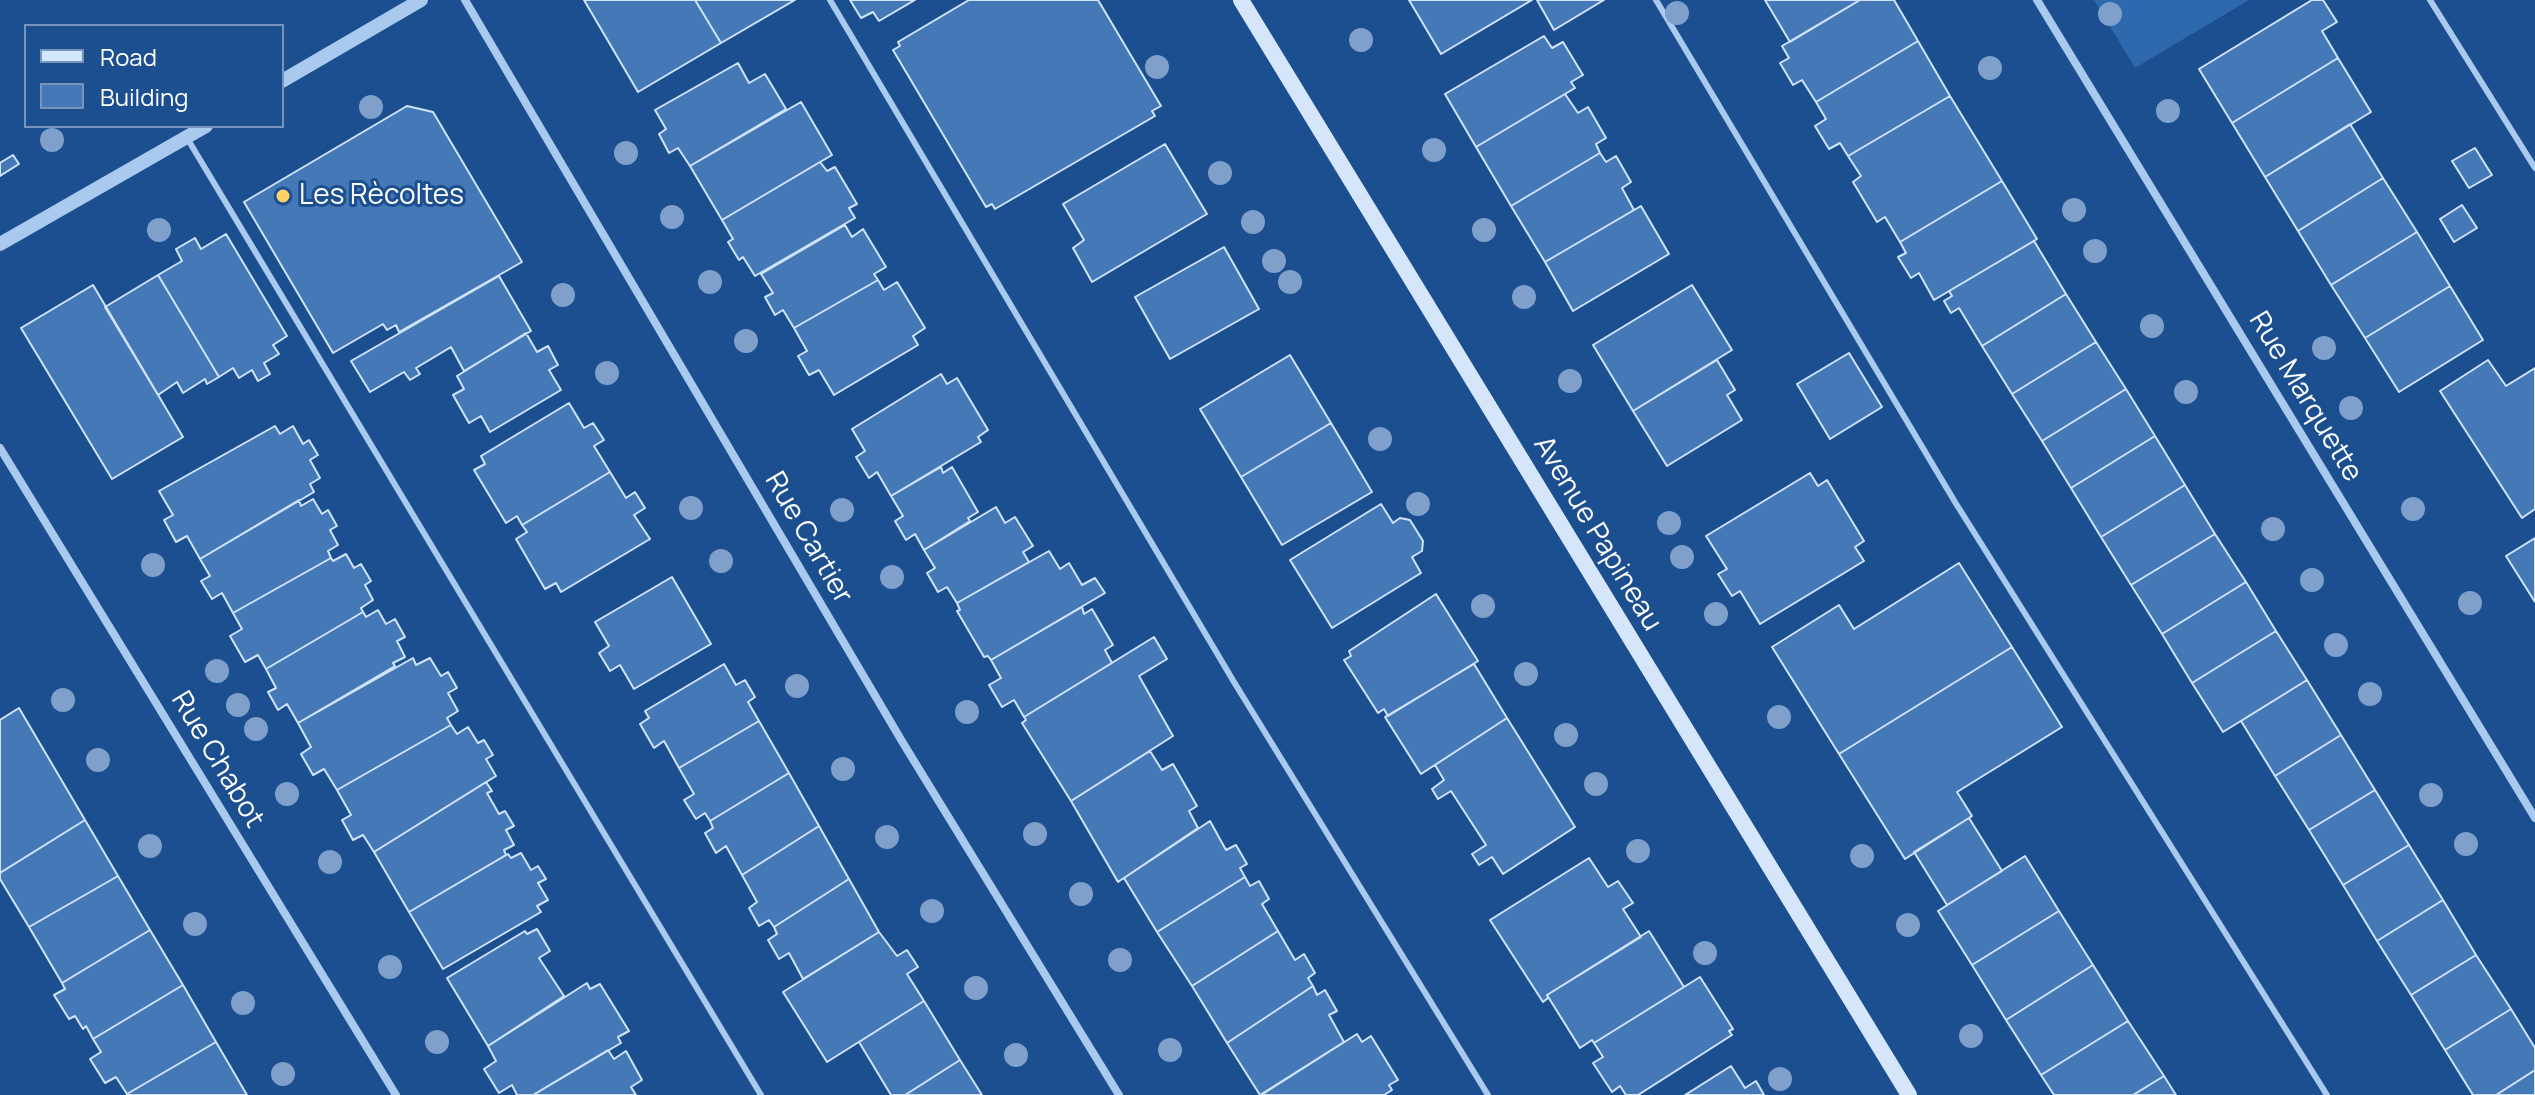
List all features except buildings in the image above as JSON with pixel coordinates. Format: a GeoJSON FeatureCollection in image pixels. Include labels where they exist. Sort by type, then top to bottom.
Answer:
{"type":"FeatureCollection","features":[{"type":"Feature","properties":{"kind":"main road","name":"Avenue Papineau"},"geometry":{"type":"LineString","coordinates":[[1241,0],[1909,1095]]}},
{"type":"Feature","properties":{"kind":"street"},"geometry":{"type":"LineString","coordinates":[[284,80],[421,0]]}},
{"type":"Feature","properties":{"kind":"street","name":"Rue Cartier"},"geometry":{"type":"LineString","coordinates":[[465,0],[903,743],[1119,1095]]}},
{"type":"Feature","properties":{"kind":"street","name":"Rue Marquette"},"geometry":{"type":"LineString","coordinates":[[2037,0],[2535,818]]}},
{"type":"Feature","properties":{"kind":"street"},"geometry":{"type":"LineString","coordinates":[[0,244],[203,128]]}},
{"type":"Feature","properties":{"kind":"street","name":"Rue Chabot"},"geometry":{"type":"LineString","coordinates":[[0,448],[396,1095]]}},
{"type":"Feature","properties":{"kind":"lane"},"geometry":{"type":"LineString","coordinates":[[830,0],[1234,682],[1488,1095]]}},
{"type":"Feature","properties":{"kind":"lane"},"geometry":{"type":"LineString","coordinates":[[1656,0],[1955,502],[2327,1095]]}},
{"type":"Feature","properties":{"kind":"lane"},"geometry":{"type":"LineString","coordinates":[[2430,0],[2535,168]]}},
{"type":"Feature","properties":{"kind":"lane"},"geometry":{"type":"LineString","coordinates":[[187,138],[761,1095]]}},
{"type":"Feature","properties":{"kind":"shaded area"},"geometry":{"type":"Polygon","coordinates":[[[2094,0],[2249,0],[2135,68],[2094,0]]]}},
{"type":"Feature","properties":{"kind":"place","name":"Les Rècoltes"},"geometry":{"type":"Point","coordinates":[283,196]}}]}
